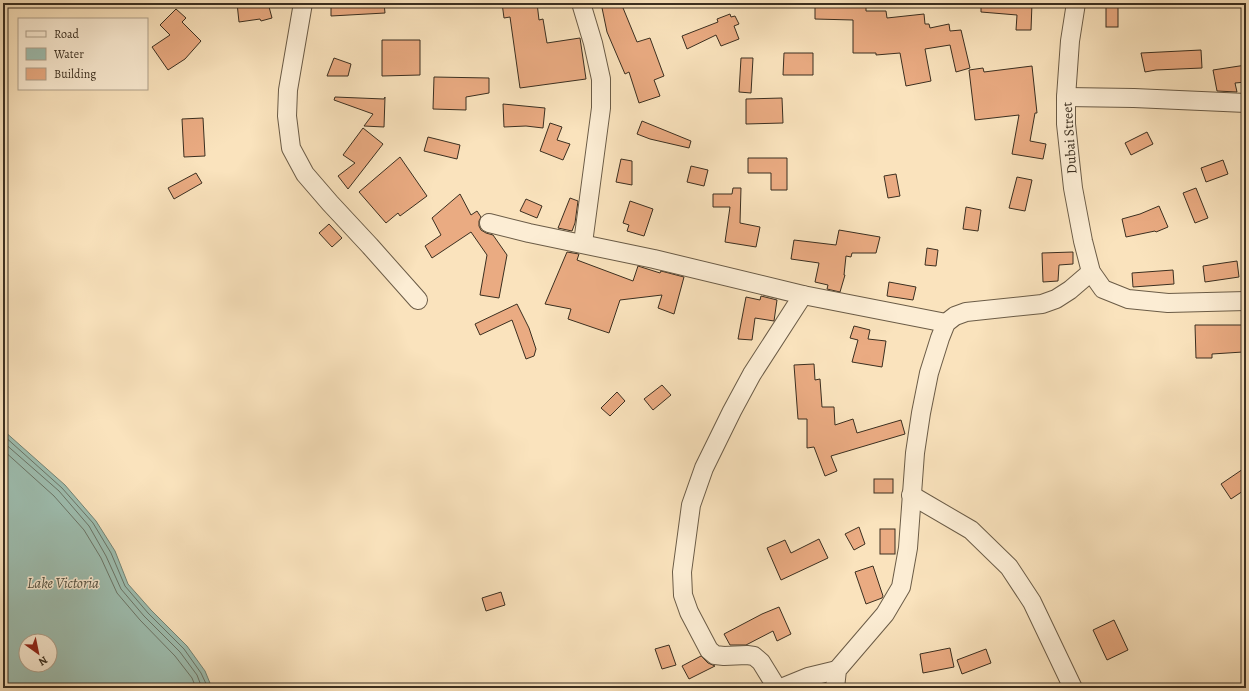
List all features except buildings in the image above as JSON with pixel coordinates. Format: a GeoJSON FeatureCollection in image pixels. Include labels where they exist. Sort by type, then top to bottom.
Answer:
{"type":"FeatureCollection","features":[{"type":"Feature","properties":{"kind":"street"},"geometry":{"type":"LineString","coordinates":[[303,3],[288,90],[287,116],[291,148],[305,174],[418,300]]}},
{"type":"Feature","properties":{"kind":"street"},"geometry":{"type":"LineString","coordinates":[[581,3],[593,43],[600,79],[601,108],[583,243]]}},
{"type":"Feature","properties":{"kind":"street","name":"Dubai Street"},"geometry":{"type":"LineString","coordinates":[[1076,3],[1070,41],[1066,97],[1066,124],[1073,188],[1090,272]]}},
{"type":"Feature","properties":{"kind":"street"},"geometry":{"type":"LineString","coordinates":[[1066,97],[1134,98],[1246,103]]}},
{"type":"Feature","properties":{"kind":"street"},"geometry":{"type":"LineString","coordinates":[[489,223],[529,233],[661,260],[803,295],[946,323]]}},
{"type":"Feature","properties":{"kind":"street"},"geometry":{"type":"LineString","coordinates":[[835,688],[837,670],[885,614],[901,587],[908,548],[911,494],[921,413],[929,373],[946,323],[955,316],[966,312],[1042,304],[1056,299],[1070,290],[1090,272],[1103,288],[1128,299],[1168,303],[1246,302]]}},
{"type":"Feature","properties":{"kind":"street"},"geometry":{"type":"LineString","coordinates":[[777,688],[761,662],[754,656],[715,655],[709,650],[700,636],[683,595],[682,572],[692,506],[704,468],[732,410],[752,374],[803,295]]}},
{"type":"Feature","properties":{"kind":"street"},"geometry":{"type":"LineString","coordinates":[[911,494],[971,530],[1009,567],[1032,602],[1073,688]]}},
{"type":"Feature","properties":{"kind":"street"},"geometry":{"type":"LineString","coordinates":[[781,688],[808,677],[837,670]]}},
{"type":"Feature","properties":{"kind":"water","name":"Lake Victoria"},"geometry":{"type":"Polygon","coordinates":[[[3,430],[65,485],[96,521],[115,551],[128,584],[151,610],[187,646],[205,671],[212,688],[3,688],[3,430]]]}}]}
